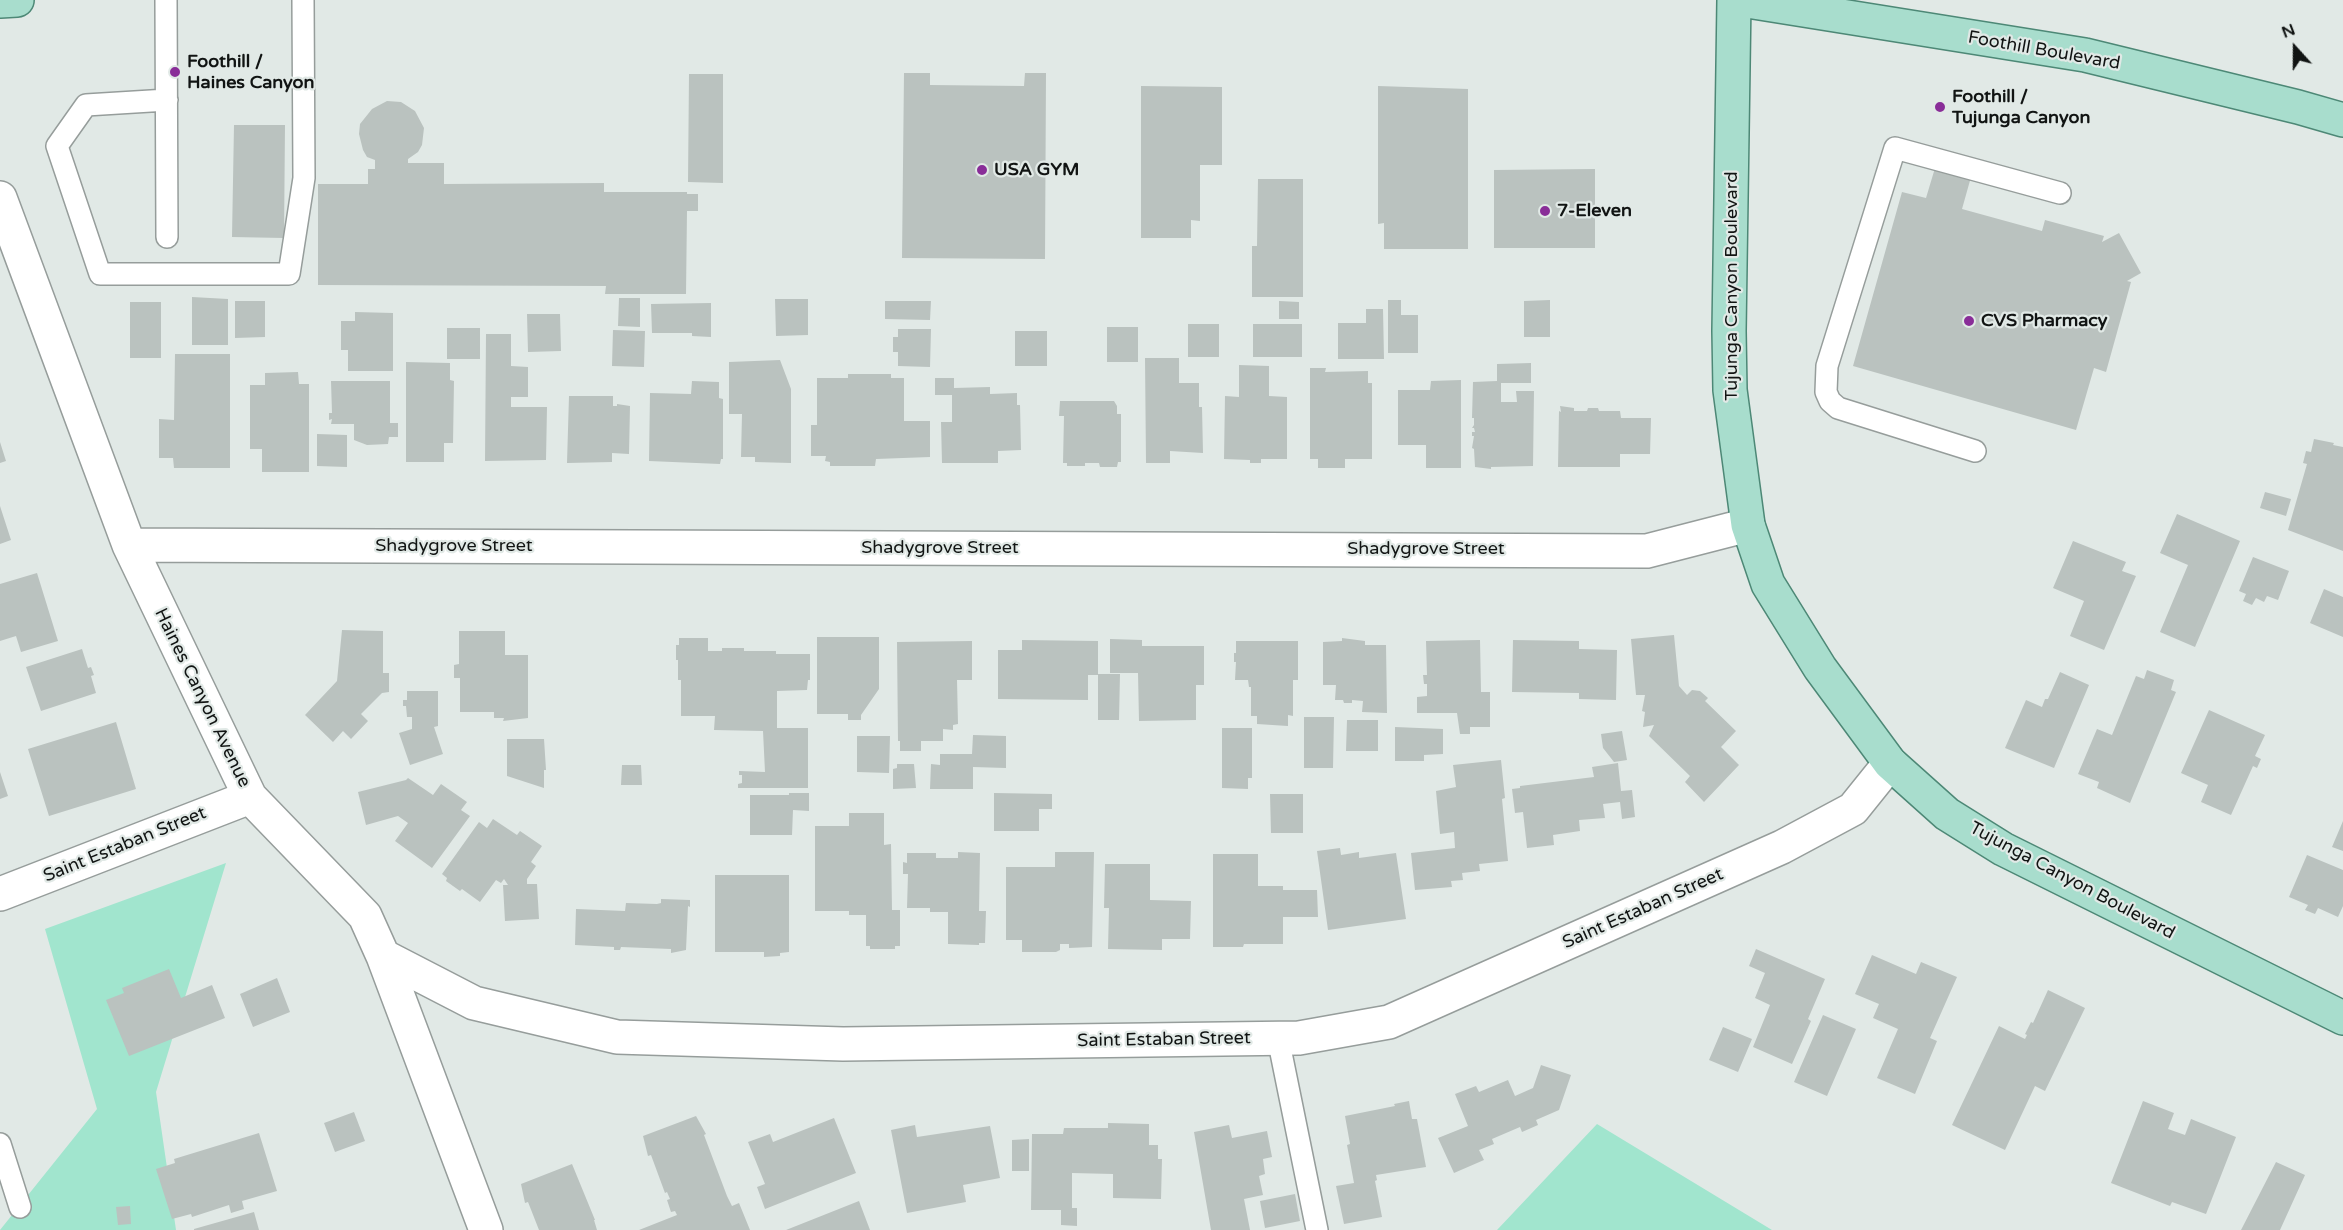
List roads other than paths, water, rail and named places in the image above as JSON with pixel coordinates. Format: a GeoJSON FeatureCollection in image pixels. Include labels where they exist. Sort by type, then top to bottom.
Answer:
{"type":"FeatureCollection","features":[{"type":"Feature","properties":{"kind":"main road"},"geometry":{"type":"LineString","coordinates":[[0,1],[17,0]]}},
{"type":"Feature","properties":{"kind":"main road","name":"Tujunga Canyon Boulevard"},"geometry":{"type":"LineString","coordinates":[[1734,0],[1730,390],[1748,525],[1768,584],[1820,668],[1890,763],[1947,814],[2003,849],[2343,1018]]}},
{"type":"Feature","properties":{"kind":"main road","name":"Foothill Boulevard"},"geometry":{"type":"LineString","coordinates":[[1741,0],[2085,55],[2343,120]]}},
{"type":"Feature","properties":{"kind":"street","name":"Haines Canyon Avenue"},"geometry":{"type":"LineString","coordinates":[[0,198],[129,545],[250,797],[365,916],[383,956],[486,1230]]}},
{"type":"Feature","properties":{"kind":"street","name":"Shadygrove Street"},"geometry":{"type":"LineString","coordinates":[[129,545],[1647,550],[1748,525]]}},
{"type":"Feature","properties":{"kind":"street","name":"Saint Estaban Street"},"geometry":{"type":"LineString","coordinates":[[383,956],[474,1003],[617,1037],[843,1044],[1299,1038],[1389,1022],[1771,852],[1853,809],[1890,763]]}},
{"type":"Feature","properties":{"kind":"street","name":"Saint Estaban Street"},"geometry":{"type":"LineString","coordinates":[[0,894],[250,797]]}},
{"type":"Feature","properties":{"kind":"lane"},"geometry":{"type":"LineString","coordinates":[[166,0],[167,237]]}},
{"type":"Feature","properties":{"kind":"lane"},"geometry":{"type":"LineString","coordinates":[[167,100],[86,105],[57,146],[100,274],[289,274],[304,178],[303,0]]}},
{"type":"Feature","properties":{"kind":"lane"},"geometry":{"type":"LineString","coordinates":[[1975,451],[1838,408],[1830,401],[1826,392],[1827,366],[1895,148],[2060,193]]}},
{"type":"Feature","properties":{"kind":"lane"},"geometry":{"type":"LineString","coordinates":[[1278,1038],[1317,1230]]}},
{"type":"Feature","properties":{"kind":"lane"},"geometry":{"type":"LineString","coordinates":[[0,1144],[20,1207]]}},
{"type":"Feature","properties":{"kind":"place","name":"Foothill / Haines Canyon"},"geometry":{"type":"Point","coordinates":[175,72]}},
{"type":"Feature","properties":{"kind":"place","name":"Foothill / Tujunga Canyon"},"geometry":{"type":"Point","coordinates":[1940,107]}},
{"type":"Feature","properties":{"kind":"place","name":"USA GYM"},"geometry":{"type":"Point","coordinates":[982,170]}},
{"type":"Feature","properties":{"kind":"place","name":"7-Eleven"},"geometry":{"type":"Point","coordinates":[1545,211]}},
{"type":"Feature","properties":{"kind":"place","name":"CVS Pharmacy"},"geometry":{"type":"Point","coordinates":[1969,321]}}]}
